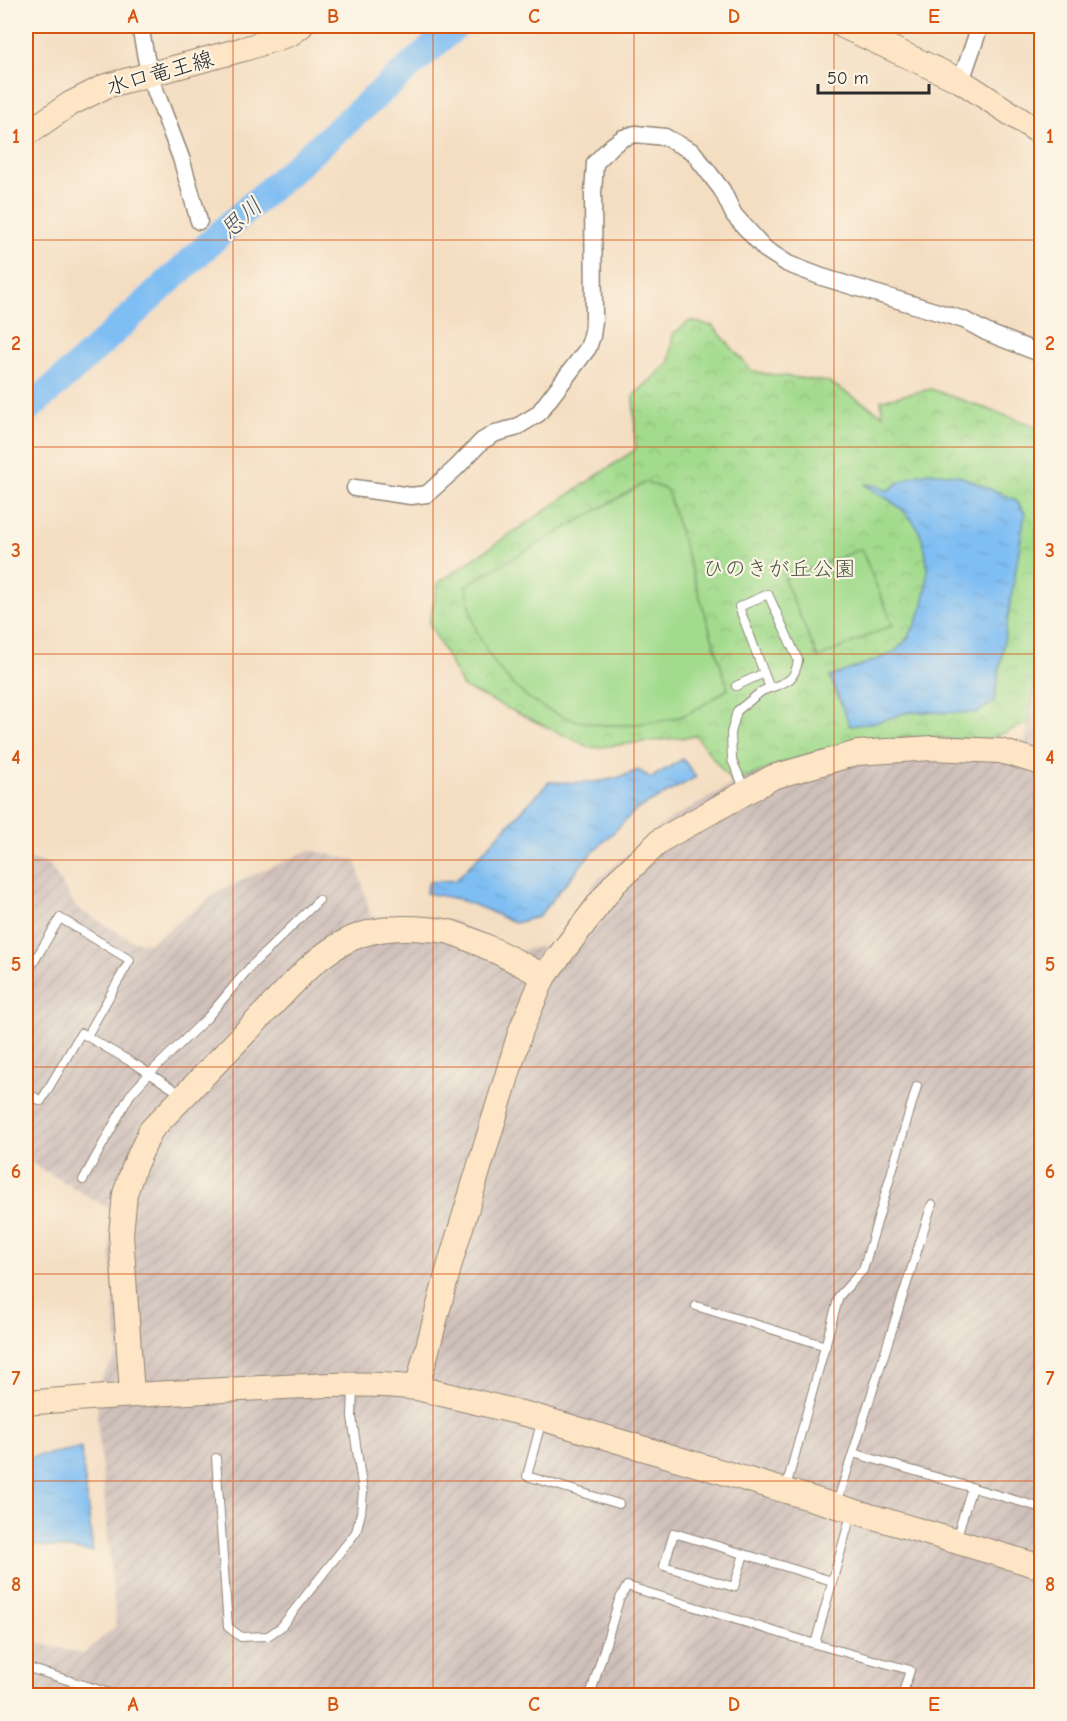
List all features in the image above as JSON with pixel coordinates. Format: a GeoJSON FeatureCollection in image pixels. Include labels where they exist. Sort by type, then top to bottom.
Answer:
{"type":"FeatureCollection","features":[{"type":"Feature","properties":{"kind":"street"},"geometry":{"type":"LineString","coordinates":[[140,26],[149,74],[181,158],[199,221]]}},
{"type":"Feature","properties":{"kind":"street","name":"水口竜王線"},"geometry":{"type":"LineString","coordinates":[[26,134],[70,104],[106,87],[244,49],[290,34],[301,26]]}},
{"type":"Feature","properties":{"kind":"street"},"geometry":{"type":"LineString","coordinates":[[843,26],[961,81],[1041,134]]}},
{"type":"Feature","properties":{"kind":"street"},"geometry":{"type":"LineString","coordinates":[[961,81],[980,26]]}},
{"type":"Feature","properties":{"kind":"street"},"geometry":{"type":"LineString","coordinates":[[355,488],[411,496],[427,494],[482,441],[496,433],[515,428],[538,414],[588,348],[592,336],[595,163],[613,145],[635,134],[665,137],[693,152],[722,190],[734,215],[765,249],[788,264],[822,277],[964,320],[986,332],[1041,354]]}},
{"type":"Feature","properties":{"kind":"street"},"geometry":{"type":"LineString","coordinates":[[417,1388],[451,1260],[518,1041],[544,976],[615,883],[661,840],[773,777],[857,753],[932,748],[989,750],[1041,763]]}},
{"type":"Feature","properties":{"kind":"street"},"geometry":{"type":"LineString","coordinates":[[132,1394],[121,1234],[125,1194],[134,1167],[151,1130],[183,1096],[321,956],[362,934],[386,928],[405,927],[451,932],[487,947],[544,976]]}},
{"type":"Feature","properties":{"kind":"street"},"geometry":{"type":"LineString","coordinates":[[26,1403],[132,1394],[353,1384],[417,1388],[542,1419],[1041,1567]]}},
{"type":"Feature","properties":{"kind":"lane"},"geometry":{"type":"LineString","coordinates":[[746,792],[732,760],[731,733],[736,711],[762,691],[788,682],[796,672],[798,660],[768,594],[739,607],[770,688]]}},
{"type":"Feature","properties":{"kind":"lane"},"geometry":{"type":"LineString","coordinates":[[736,686],[764,673]]}},
{"type":"Feature","properties":{"kind":"lane"},"geometry":{"type":"LineString","coordinates":[[83,1180],[130,1095],[207,1018],[250,967],[319,900]]}},
{"type":"Feature","properties":{"kind":"lane"},"geometry":{"type":"LineString","coordinates":[[26,975],[60,918],[130,960],[87,1036]]}},
{"type":"Feature","properties":{"kind":"lane"},"geometry":{"type":"LineString","coordinates":[[26,1092],[40,1101],[81,1033],[183,1096]]}},
{"type":"Feature","properties":{"kind":"lane"},"geometry":{"type":"LineString","coordinates":[[785,1491],[839,1296],[863,1270],[917,1086]]}},
{"type":"Feature","properties":{"kind":"lane"},"geometry":{"type":"LineString","coordinates":[[815,1644],[832,1581],[853,1453],[932,1204]]}},
{"type":"Feature","properties":{"kind":"lane"},"geometry":{"type":"LineString","coordinates":[[696,1306],[826,1346]]}},
{"type":"Feature","properties":{"kind":"lane"},"geometry":{"type":"LineString","coordinates":[[216,1458],[228,1627],[241,1637],[268,1636],[281,1627],[356,1532],[363,1492],[352,1417],[353,1384]]}},
{"type":"Feature","properties":{"kind":"lane"},"geometry":{"type":"LineString","coordinates":[[542,1419],[527,1476],[620,1504]]}},
{"type":"Feature","properties":{"kind":"lane"},"geometry":{"type":"LineString","coordinates":[[853,1453],[1041,1508]]}},
{"type":"Feature","properties":{"kind":"lane"},"geometry":{"type":"LineString","coordinates":[[955,1542],[972,1487]]}},
{"type":"Feature","properties":{"kind":"lane"},"geometry":{"type":"LineString","coordinates":[[744,1554],[734,1587],[664,1566],[674,1533],[744,1554],[832,1581]]}},
{"type":"Feature","properties":{"kind":"lane"},"geometry":{"type":"LineString","coordinates":[[590,1695],[619,1600],[627,1586],[815,1644],[910,1670],[902,1695]]}},
{"type":"Feature","properties":{"kind":"lane"},"geometry":{"type":"LineString","coordinates":[[26,1670],[119,1695]]}},
{"type":"Feature","properties":{"kind":"shaded area"},"geometry":{"type":"Polygon","coordinates":[[[1041,652],[1041,1695],[26,1695],[26,1646],[40,1643],[84,1654],[116,1626],[97,1417],[99,1381],[118,1354],[110,1247],[110,1209],[26,1160],[26,858],[49,864],[77,908],[133,941],[150,943],[224,888],[310,850],[356,860],[371,917],[423,916],[452,921],[518,951],[552,945],[595,882],[666,822],[733,784],[778,764],[829,748],[905,737],[1025,742],[1041,652]]]}},
{"type":"Feature","properties":{"kind":"green space","name":"ひのきが丘公園"},"geometry":{"type":"Polygon","coordinates":[[[690,321],[713,326],[753,372],[829,382],[883,415],[881,400],[931,389],[1041,428],[1041,652],[1028,723],[987,740],[905,737],[829,748],[778,764],[733,784],[696,736],[591,748],[463,687],[429,623],[438,583],[636,449],[633,396],[669,363],[673,334],[690,321]]]}},
{"type":"Feature","properties":{"kind":"green space"},"geometry":{"type":"Polygon","coordinates":[[[646,482],[667,490],[728,689],[689,713],[663,721],[610,725],[563,716],[523,693],[506,677],[491,657],[476,629],[466,585],[646,482]]]}},
{"type":"Feature","properties":{"kind":"green space"},"geometry":{"type":"Polygon","coordinates":[[[861,549],[893,625],[818,658],[784,579],[861,549]]]}},
{"type":"Feature","properties":{"kind":"water"},"geometry":{"type":"Polygon","coordinates":[[[928,472],[958,475],[1016,500],[1025,513],[994,702],[977,713],[908,712],[877,722],[850,726],[830,677],[895,651],[915,624],[926,588],[925,551],[920,534],[912,520],[896,504],[864,484],[878,486],[888,491],[906,478],[928,472]]]}},
{"type":"Feature","properties":{"kind":"water"},"geometry":{"type":"Polygon","coordinates":[[[683,759],[696,777],[636,810],[586,859],[538,917],[514,923],[458,899],[426,893],[429,882],[456,880],[549,782],[606,780],[638,770],[651,778],[683,759]]]}},
{"type":"Feature","properties":{"kind":"water"},"geometry":{"type":"Polygon","coordinates":[[[81,1448],[93,1552],[26,1544],[26,1458],[81,1448]]]}},
{"type":"Feature","properties":{"kind":"waterway","name":"思川"},"geometry":{"type":"LineString","coordinates":[[26,411],[238,217],[456,26]]}}]}
